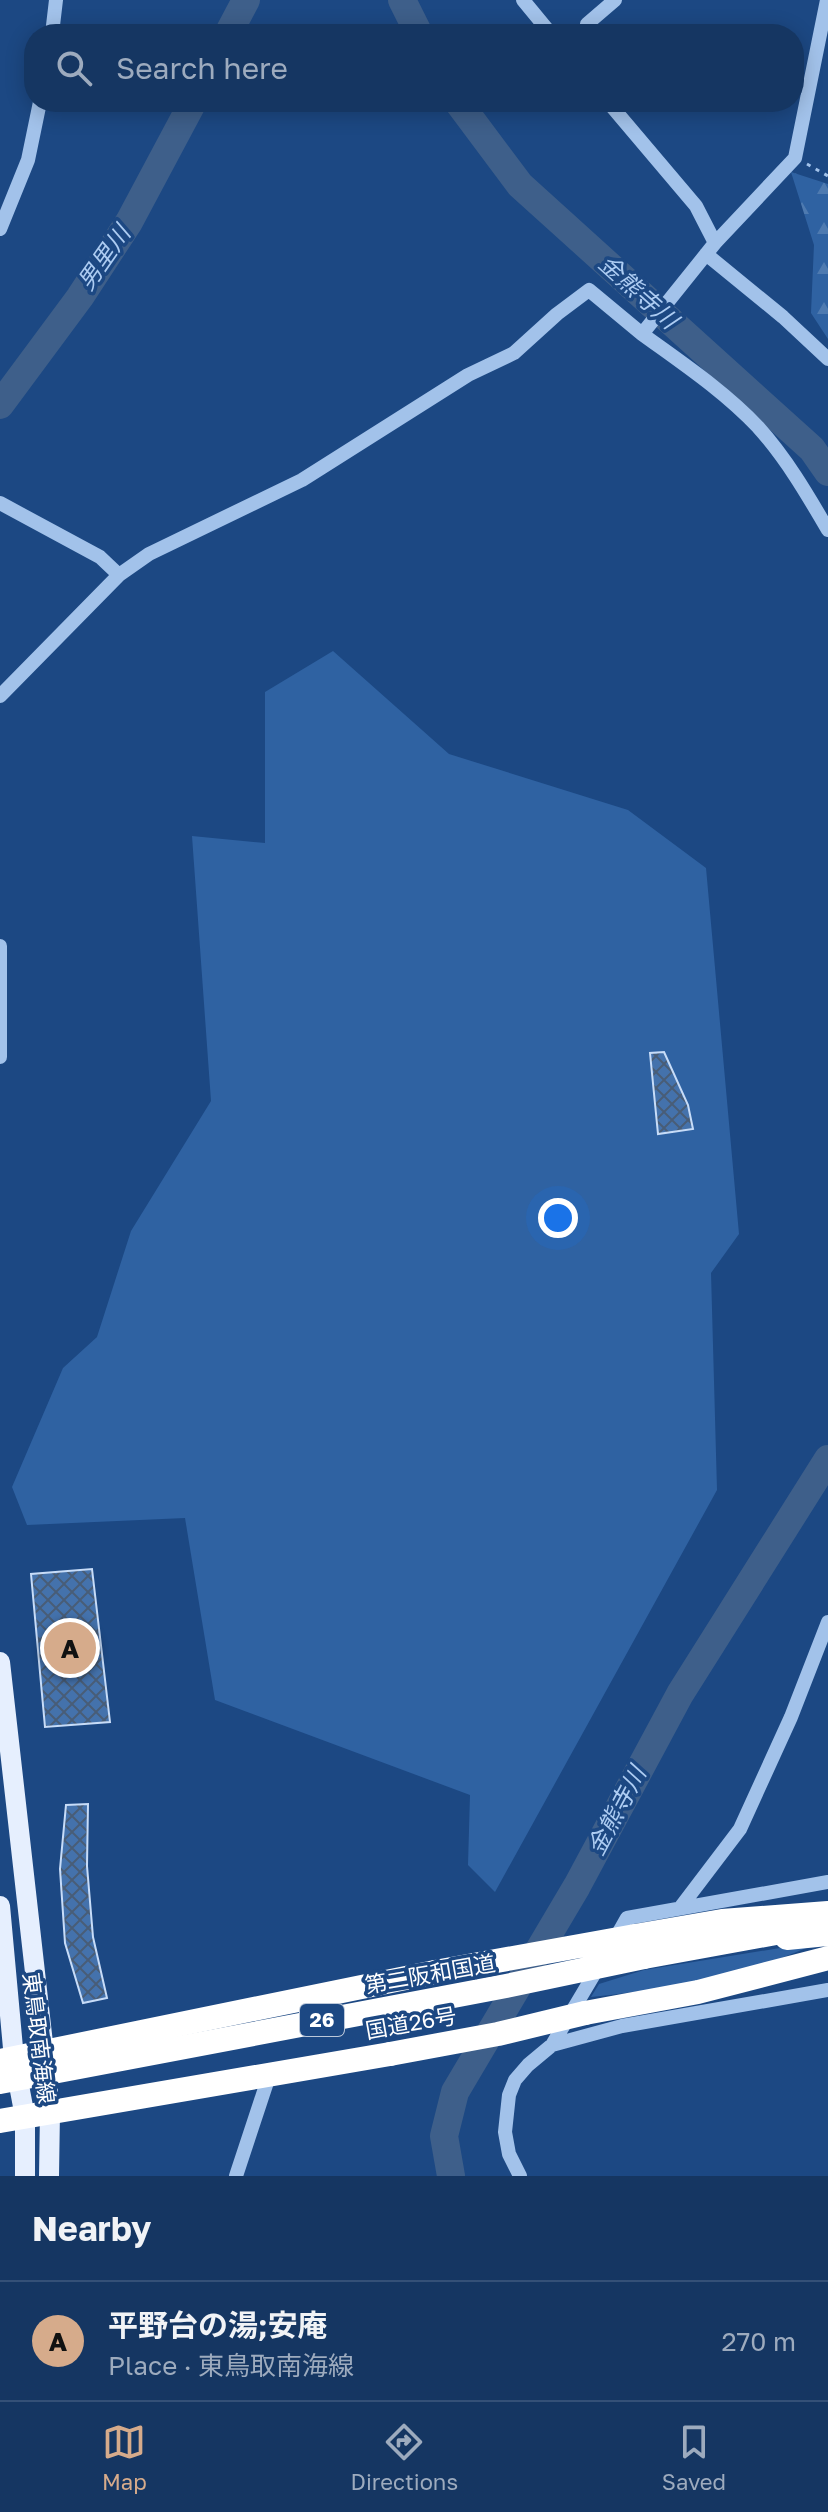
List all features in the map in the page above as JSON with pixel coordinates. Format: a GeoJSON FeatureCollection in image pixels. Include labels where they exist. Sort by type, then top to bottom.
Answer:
{"type":"FeatureCollection","features":[{"type":"Feature","properties":{"kind":"highway","name":"国道26号"},"geometry":{"type":"LineString","coordinates":[[7,2060],[435,1972],[639,1947],[722,1921],[823,1913]]}},
{"type":"Feature","properties":{"kind":"highway","name":"第二阪和国道"},"geometry":{"type":"LineString","coordinates":[[728,1943],[823,1913]]}},
{"type":"Feature","properties":{"kind":"highway","name":"第二阪和国道"},"geometry":{"type":"LineString","coordinates":[[0,2082],[506,1986],[639,1947],[828,1934]]}},
{"type":"Feature","properties":{"kind":"highway","name":"国道26号"},"geometry":{"type":"LineString","coordinates":[[0,2121],[498,2034],[585,2013],[698,1992],[828,1958]]}},
{"type":"Feature","properties":{"kind":"main road","name":"東鳥取南海線"},"geometry":{"type":"LineString","coordinates":[[0,1662],[50,2112],[49,2176]]}},
{"type":"Feature","properties":{"kind":"main road","name":"東鳥取南海線"},"geometry":{"type":"LineString","coordinates":[[0,1906],[7,2060],[25,2117],[25,2176]]}},
{"type":"Feature","properties":{"kind":"street"},"geometry":{"type":"LineString","coordinates":[[53,24],[56,0]]}},
{"type":"Feature","properties":{"kind":"street"},"geometry":{"type":"LineString","coordinates":[[523,0],[543,24]]}},
{"type":"Feature","properties":{"kind":"street"},"geometry":{"type":"LineString","coordinates":[[587,24],[615,0]]}},
{"type":"Feature","properties":{"kind":"street"},"geometry":{"type":"LineString","coordinates":[[645,329],[707,252],[795,158],[827,0]]}},
{"type":"Feature","properties":{"kind":"street"},"geometry":{"type":"LineString","coordinates":[[0,229],[28,160],[38,112]]}},
{"type":"Feature","properties":{"kind":"street"},"geometry":{"type":"LineString","coordinates":[[616,112],[696,206],[707,252],[828,359]]}},
{"type":"Feature","properties":{"kind":"street"},"geometry":{"type":"LineString","coordinates":[[0,696],[119,575],[149,554],[302,480],[468,375],[514,353],[589,290],[645,329],[711,383],[758,428],[793,471],[828,530]]}},
{"type":"Feature","properties":{"kind":"street"},"geometry":{"type":"LineString","coordinates":[[0,503],[100,557],[119,575]]}},
{"type":"Feature","properties":{"kind":"street"},"geometry":{"type":"LineString","coordinates":[[0,946],[0,1057]]}},
{"type":"Feature","properties":{"kind":"street"},"geometry":{"type":"LineString","coordinates":[[680,1908],[740,1829],[791,1717],[828,1622]]}},
{"type":"Feature","properties":{"kind":"street"},"geometry":{"type":"LineString","coordinates":[[520,2176],[509,2154],[505,2132],[509,2095],[515,2080],[552,2045],[627,1918],[828,1882]]}},
{"type":"Feature","properties":{"kind":"street"},"geometry":{"type":"LineString","coordinates":[[552,2045],[622,2026],[828,1990]]}},
{"type":"Feature","properties":{"kind":"street"},"geometry":{"type":"LineString","coordinates":[[236,2176],[270,2073]]}},
{"type":"Feature","properties":{"kind":"path"},"geometry":{"type":"LineString","coordinates":[[795,158],[828,176]]}},
{"type":"Feature","properties":{"kind":"green space"},"geometry":{"type":"Polygon","coordinates":[[[791,172],[828,184],[828,339],[811,313],[814,245],[791,172]]]}},
{"type":"Feature","properties":{"kind":"green space"},"geometry":{"type":"Polygon","coordinates":[[[333,651],[449,754],[628,810],[706,868],[739,1234],[711,1273],[717,1490],[495,1892],[468,1865],[470,1795],[215,1700],[185,1518],[27,1525],[12,1487],[63,1368],[97,1337],[131,1231],[211,1101],[192,836],[265,843],[265,692],[333,651]]]}},
{"type":"Feature","properties":{"kind":"green space"},"geometry":{"type":"Polygon","coordinates":[[[780,1948],[806,1948],[755,1967],[700,1981],[591,1997],[599,1984],[644,1970],[780,1948]]]}},
{"type":"Feature","properties":{"kind":"building"},"geometry":{"type":"Polygon","coordinates":[[[664,1052],[688,1105],[693,1129],[658,1134],[650,1053],[664,1052]]]}},
{"type":"Feature","properties":{"kind":"building"},"geometry":{"type":"Polygon","coordinates":[[[92,1569],[110,1722],[45,1727],[31,1574],[92,1569]]]}},
{"type":"Feature","properties":{"kind":"building"},"geometry":{"type":"Polygon","coordinates":[[[88,1804],[87,1866],[93,1937],[107,1998],[83,2003],[65,1943],[60,1869],[66,1805],[88,1804]]]}},
{"type":"Feature","properties":{"kind":"waterway","name":"男里川"},"geometry":{"type":"LineString","coordinates":[[233,24],[246,0]]}},
{"type":"Feature","properties":{"kind":"waterway","name":"金熊寺川"},"geometry":{"type":"LineString","coordinates":[[402,0],[414,24]]}},
{"type":"Feature","properties":{"kind":"waterway","name":"男里川"},"geometry":{"type":"LineString","coordinates":[[0,405],[80,297],[129,222],[188,112]]}},
{"type":"Feature","properties":{"kind":"waterway","name":"金熊寺川"},"geometry":{"type":"LineString","coordinates":[[465,112],[520,185],[812,449],[828,472]]}},
{"type":"Feature","properties":{"kind":"waterway","name":"金熊寺川"},"geometry":{"type":"LineString","coordinates":[[451,2176],[444,2136],[455,2092],[577,1886],[680,1694],[828,1459]]}},
{"type":"Feature","properties":{"kind":"place","name":"平野台の湯;安庵"},"geometry":{"type":"Point","coordinates":[70,1648]}}]}
